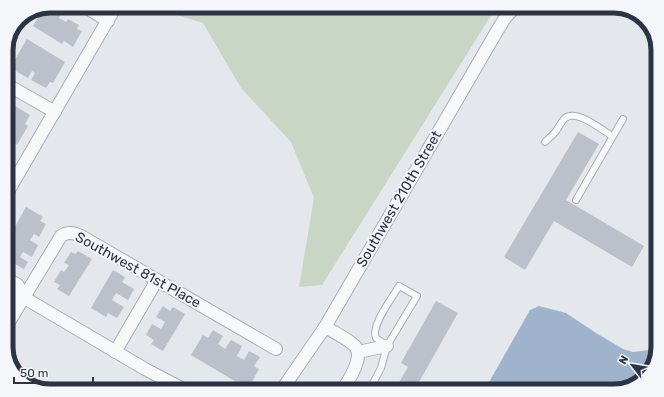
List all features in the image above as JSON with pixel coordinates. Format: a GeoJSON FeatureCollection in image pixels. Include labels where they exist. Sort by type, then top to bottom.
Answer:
{"type":"FeatureCollection","features":[{"type":"Feature","properties":{"kind":"street"},"geometry":{"type":"LineString","coordinates":[[95,13],[108,21]]}},
{"type":"Feature","properties":{"kind":"street"},"geometry":{"type":"LineString","coordinates":[[13,183],[112,13]]}},
{"type":"Feature","properties":{"kind":"street","name":"Southwest 210th Street"},"geometry":{"type":"LineString","coordinates":[[286,384],[324,326],[497,31],[510,13]]}},
{"type":"Feature","properties":{"kind":"street"},"geometry":{"type":"LineString","coordinates":[[13,88],[55,112]]}},
{"type":"Feature","properties":{"kind":"street","name":"Southwest 81st Place"},"geometry":{"type":"LineString","coordinates":[[13,315],[61,236],[67,233],[74,233],[276,349]]}},
{"type":"Feature","properties":{"kind":"street"},"geometry":{"type":"LineString","coordinates":[[115,352],[157,280]]}},
{"type":"Feature","properties":{"kind":"street"},"geometry":{"type":"LineString","coordinates":[[13,282],[18,285],[23,297],[115,352],[173,384]]}},
{"type":"Feature","properties":{"kind":"street"},"geometry":{"type":"LineString","coordinates":[[13,298],[23,297]]}},
{"type":"Feature","properties":{"kind":"street"},"geometry":{"type":"LineString","coordinates":[[324,326],[353,344],[358,352],[354,372],[346,384]]}},
{"type":"Feature","properties":{"kind":"street"},"geometry":{"type":"LineString","coordinates":[[358,352],[387,346]]}},
{"type":"Feature","properties":{"kind":"lane"},"geometry":{"type":"LineString","coordinates":[[545,142],[557,130],[564,119],[573,116],[582,118],[612,136]]}},
{"type":"Feature","properties":{"kind":"lane"},"geometry":{"type":"LineString","coordinates":[[576,200],[623,119]]}},
{"type":"Feature","properties":{"kind":"lane"},"geometry":{"type":"LineString","coordinates":[[373,384],[379,372],[387,346],[417,296],[399,286],[378,321],[374,332],[376,338],[387,346]]}},
{"type":"Feature","properties":{"kind":"green space"},"geometry":{"type":"Polygon","coordinates":[[[170,13],[493,13],[322,285],[299,287],[314,198],[291,142],[241,88],[203,23],[170,13]]]}},
{"type":"Feature","properties":{"kind":"water"},"geometry":{"type":"Polygon","coordinates":[[[539,306],[566,313],[623,349],[633,352],[651,349],[650,357],[640,373],[632,379],[619,384],[488,384],[530,310],[539,306]]]}},
{"type":"Feature","properties":{"kind":"building"},"geometry":{"type":"Polygon","coordinates":[[[59,13],[61,14],[59,18],[66,22],[68,19],[79,25],[77,29],[82,31],[73,47],[64,41],[62,44],[33,26],[39,15],[59,13]]]}},
{"type":"Feature","properties":{"kind":"building"},"geometry":{"type":"Polygon","coordinates":[[[16,35],[19,37],[13,46],[16,35]]]}},
{"type":"Feature","properties":{"kind":"building"},"geometry":{"type":"Polygon","coordinates":[[[27,39],[65,62],[53,83],[50,82],[46,88],[31,80],[35,73],[32,71],[28,78],[13,70],[16,62],[14,61],[27,39]]]}},
{"type":"Feature","properties":{"kind":"building"},"geometry":{"type":"Polygon","coordinates":[[[15,106],[30,115],[25,124],[28,126],[17,145],[13,142],[13,109],[15,106]]]}},
{"type":"Feature","properties":{"kind":"building"},"geometry":{"type":"Polygon","coordinates":[[[578,132],[599,144],[566,200],[644,246],[632,267],[554,221],[525,270],[504,257],[578,132]]]}},
{"type":"Feature","properties":{"kind":"building"},"geometry":{"type":"Polygon","coordinates":[[[26,207],[43,217],[40,221],[46,224],[39,237],[34,234],[30,240],[38,245],[32,257],[23,252],[20,257],[28,262],[24,269],[13,263],[13,224],[16,225],[26,207]]]}},
{"type":"Feature","properties":{"kind":"building"},"geometry":{"type":"Polygon","coordinates":[[[78,251],[92,259],[69,296],[57,289],[60,285],[54,282],[61,270],[64,272],[69,265],[64,263],[71,252],[75,254],[78,251]]]}},
{"type":"Feature","properties":{"kind":"building"},"geometry":{"type":"Polygon","coordinates":[[[113,270],[125,277],[122,282],[134,289],[128,300],[116,293],[112,300],[124,307],[117,318],[108,313],[106,317],[91,308],[113,270]]]}},
{"type":"Feature","properties":{"kind":"building"},"geometry":{"type":"Polygon","coordinates":[[[436,301],[458,313],[419,382],[422,384],[398,384],[408,367],[401,363],[436,301]]]}},
{"type":"Feature","properties":{"kind":"building"},"geometry":{"type":"Polygon","coordinates":[[[163,306],[170,311],[173,307],[185,314],[163,351],[151,344],[154,340],[146,335],[152,324],[161,329],[165,322],[156,317],[163,306]]]}},
{"type":"Feature","properties":{"kind":"building"},"geometry":{"type":"Polygon","coordinates":[[[213,330],[223,336],[218,344],[225,349],[231,340],[242,346],[237,356],[244,360],[249,351],[260,357],[254,366],[259,369],[251,384],[240,384],[191,355],[203,335],[208,338],[213,330]]]}}]}
